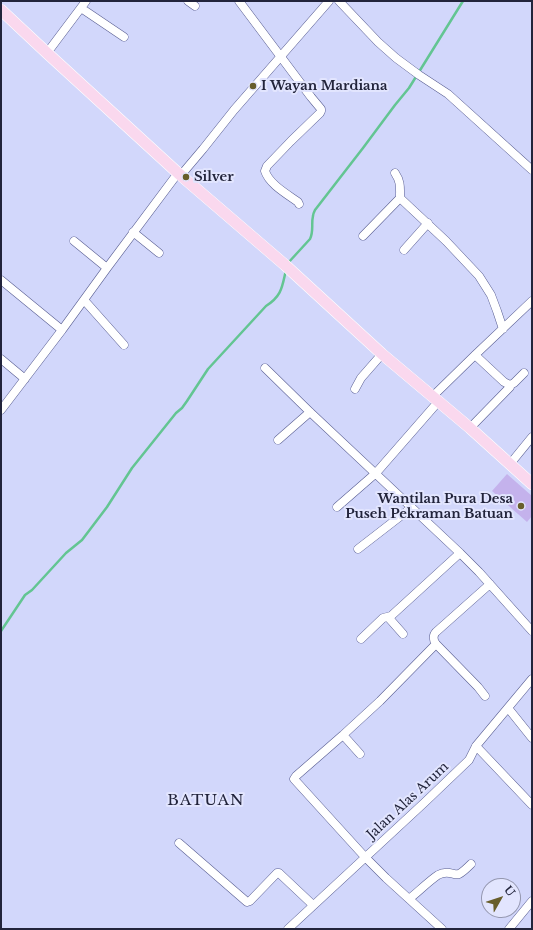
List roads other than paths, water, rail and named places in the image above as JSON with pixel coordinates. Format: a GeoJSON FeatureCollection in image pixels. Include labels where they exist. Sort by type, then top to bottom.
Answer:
{"type":"FeatureCollection","features":[{"type":"Feature","properties":{"kind":"main road"},"geometry":{"type":"LineString","coordinates":[[1,10],[179,174],[285,265],[382,354],[470,428],[532,484]]}},
{"type":"Feature","properties":{"kind":"street"},"geometry":{"type":"LineString","coordinates":[[47,53],[86,1]]}},
{"type":"Feature","properties":{"kind":"street"},"geometry":{"type":"LineString","coordinates":[[239,1],[322,111],[267,166],[265,171],[270,180],[299,204]]}},
{"type":"Feature","properties":{"kind":"street"},"geometry":{"type":"LineString","coordinates":[[1,410],[62,330],[133,232],[179,174],[203,149],[234,110],[329,1]]}},
{"type":"Feature","properties":{"kind":"street"},"geometry":{"type":"LineString","coordinates":[[339,1],[378,42],[396,58],[448,94],[532,170]]}},
{"type":"Feature","properties":{"kind":"street"},"geometry":{"type":"LineString","coordinates":[[81,8],[124,37]]}},
{"type":"Feature","properties":{"kind":"street"},"geometry":{"type":"LineString","coordinates":[[363,236],[400,198],[399,178],[395,173]]}},
{"type":"Feature","properties":{"kind":"street"},"geometry":{"type":"LineString","coordinates":[[400,198],[428,223],[479,276],[490,295],[503,329]]}},
{"type":"Feature","properties":{"kind":"street"},"geometry":{"type":"LineString","coordinates":[[404,250],[428,223]]}},
{"type":"Feature","properties":{"kind":"street"},"geometry":{"type":"LineString","coordinates":[[133,232],[159,253]]}},
{"type":"Feature","properties":{"kind":"street"},"geometry":{"type":"LineString","coordinates":[[74,241],[107,268]]}},
{"type":"Feature","properties":{"kind":"street"},"geometry":{"type":"LineString","coordinates":[[1,280],[62,330]]}},
{"type":"Feature","properties":{"kind":"street"},"geometry":{"type":"LineString","coordinates":[[84,300],[124,345]]}},
{"type":"Feature","properties":{"kind":"street"},"geometry":{"type":"LineString","coordinates":[[337,507],[376,473],[436,399],[475,355],[532,301]]}},
{"type":"Feature","properties":{"kind":"street"},"geometry":{"type":"LineString","coordinates":[[355,389],[361,378],[382,354]]}},
{"type":"Feature","properties":{"kind":"street"},"geometry":{"type":"LineString","coordinates":[[475,355],[504,382],[510,385]]}},
{"type":"Feature","properties":{"kind":"street"},"geometry":{"type":"LineString","coordinates":[[1,359],[25,379]]}},
{"type":"Feature","properties":{"kind":"street"},"geometry":{"type":"LineString","coordinates":[[265,368],[460,553],[532,631]]}},
{"type":"Feature","properties":{"kind":"street"},"geometry":{"type":"LineString","coordinates":[[470,428],[510,387],[510,385],[524,373]]}},
{"type":"Feature","properties":{"kind":"street"},"geometry":{"type":"LineString","coordinates":[[278,440],[310,412]]}},
{"type":"Feature","properties":{"kind":"street"},"geometry":{"type":"LineString","coordinates":[[510,464],[532,437]]}},
{"type":"Feature","properties":{"kind":"street"},"geometry":{"type":"LineString","coordinates":[[358,548],[411,508]]}},
{"type":"Feature","properties":{"kind":"street"},"geometry":{"type":"LineString","coordinates":[[361,639],[383,618],[391,616],[460,553]]}},
{"type":"Feature","properties":{"kind":"street"},"geometry":{"type":"LineString","coordinates":[[485,696],[436,644],[434,641],[434,634],[490,584]]}},
{"type":"Feature","properties":{"kind":"street"},"geometry":{"type":"LineString","coordinates":[[388,617],[402,634]]}},
{"type":"Feature","properties":{"kind":"street"},"geometry":{"type":"LineString","coordinates":[[436,644],[343,736],[294,778],[295,782],[365,857],[409,900],[442,929]]}},
{"type":"Feature","properties":{"kind":"street","name":"Jalan Alas Arum"},"geometry":{"type":"LineString","coordinates":[[288,929],[469,760],[476,746],[532,679]]}},
{"type":"Feature","properties":{"kind":"street"},"geometry":{"type":"LineString","coordinates":[[508,708],[532,738]]}},
{"type":"Feature","properties":{"kind":"street"},"geometry":{"type":"LineString","coordinates":[[343,736],[360,754]]}},
{"type":"Feature","properties":{"kind":"street"},"geometry":{"type":"LineString","coordinates":[[476,746],[532,805]]}},
{"type":"Feature","properties":{"kind":"street"},"geometry":{"type":"LineString","coordinates":[[179,843],[247,902],[250,901],[279,872],[313,905]]}},
{"type":"Feature","properties":{"kind":"street"},"geometry":{"type":"LineString","coordinates":[[409,900],[438,875],[445,872],[456,875],[471,864]]}},
{"type":"Feature","properties":{"kind":"street"},"geometry":{"type":"LineString","coordinates":[[509,929],[532,901]]}},
{"type":"Feature","properties":{"kind":"waterway"},"geometry":{"type":"LineString","coordinates":[[288,263],[310,239],[312,233],[313,214],[315,210],[409,88],[463,1]]}},
{"type":"Feature","properties":{"kind":"waterway"},"geometry":{"type":"LineString","coordinates":[[1,631],[25,595],[32,590],[66,553],[82,540],[107,507],[132,468],[176,413],[182,408],[208,369],[266,306],[275,299],[280,291],[286,270]]}},
{"type":"Feature","properties":{"kind":"place","name":"I Wayan Mardiana"},"geometry":{"type":"Point","coordinates":[253,86]}},
{"type":"Feature","properties":{"kind":"place","name":"Silver"},"geometry":{"type":"Point","coordinates":[186,177]}},
{"type":"Feature","properties":{"kind":"place","name":"Wantilan Pura Desa Puseh Pekraman Batuan"},"geometry":{"type":"Point","coordinates":[521,506]}},
{"type":"Feature","properties":{"kind":"district","name":"BATUAN"},"geometry":{"type":"Point","coordinates":[206,801]}}]}
